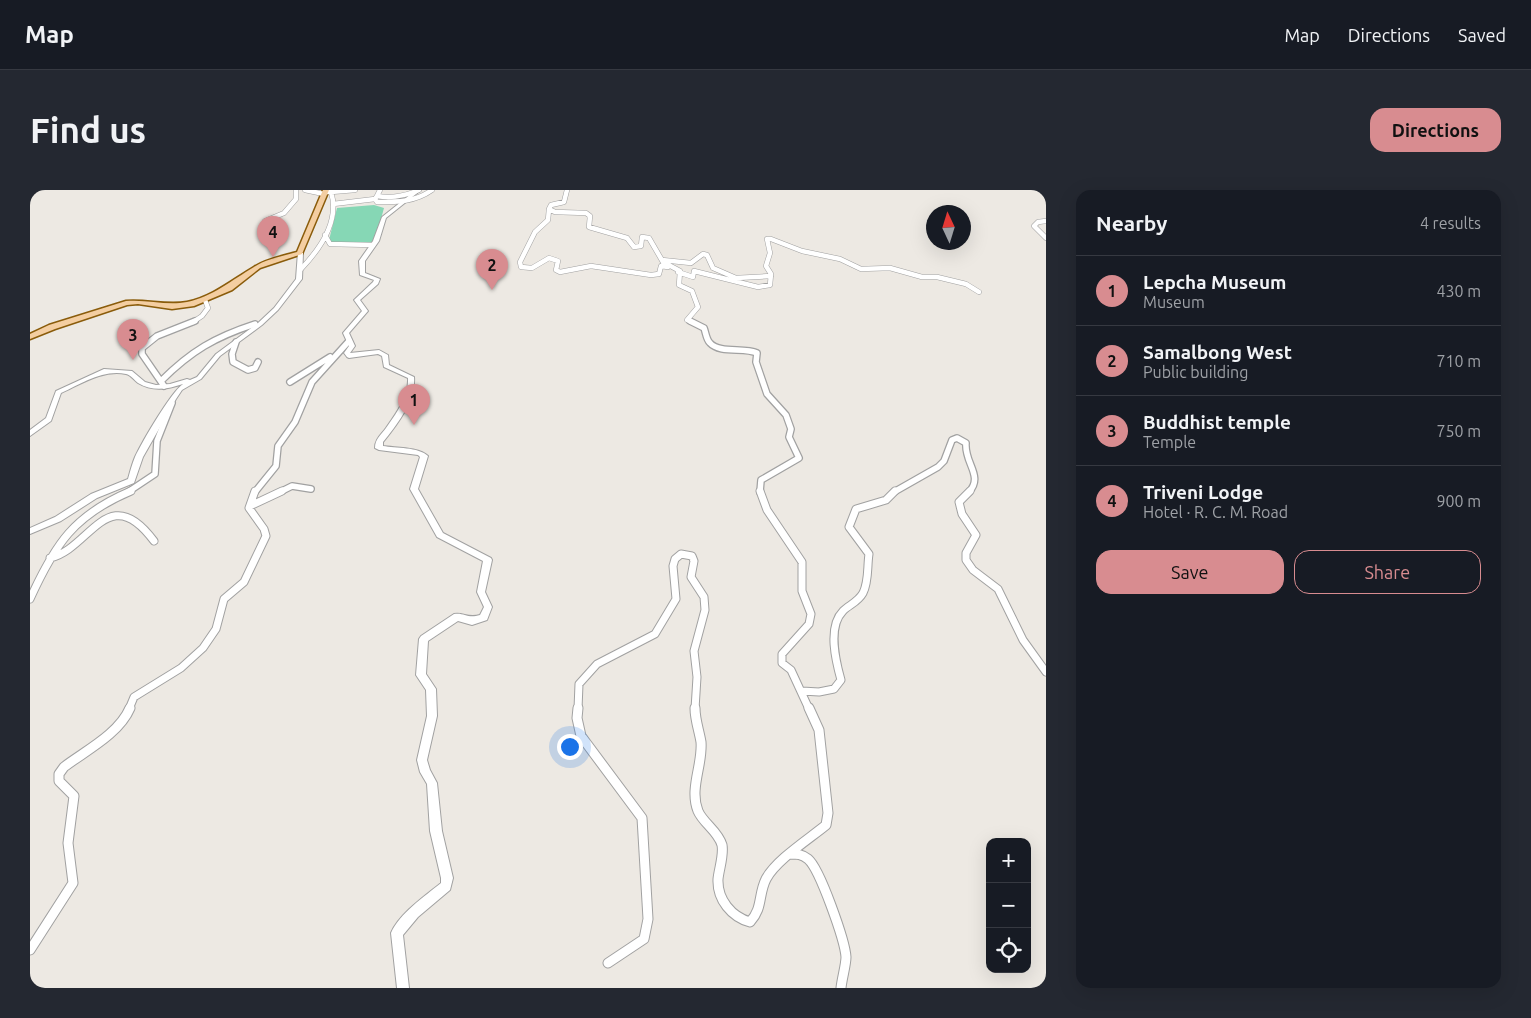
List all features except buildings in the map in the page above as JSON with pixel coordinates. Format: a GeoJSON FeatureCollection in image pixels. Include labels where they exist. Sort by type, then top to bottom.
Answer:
{"type":"FeatureCollection","features":[{"type":"Feature","properties":{"kind":"main road"},"geometry":{"type":"LineString","coordinates":[[30,337],[58,325],[126,303],[138,302],[172,307],[205,300],[229,288],[258,267],[300,253],[328,192]]}},
{"type":"Feature","properties":{"kind":"street"},"geometry":{"type":"LineString","coordinates":[[265,221],[284,213],[296,199],[296,190]]}},
{"type":"Feature","properties":{"kind":"street"},"geometry":{"type":"LineString","coordinates":[[306,190],[328,192],[355,190]]}},
{"type":"Feature","properties":{"kind":"street"},"geometry":{"type":"LineString","coordinates":[[376,197],[380,190]]}},
{"type":"Feature","properties":{"kind":"street"},"geometry":{"type":"LineString","coordinates":[[333,204],[376,197],[403,196],[419,190]]}},
{"type":"Feature","properties":{"kind":"street"},"geometry":{"type":"LineString","coordinates":[[404,988],[397,933],[414,913],[446,886],[447,878],[436,832],[432,783],[425,772],[422,760],[432,709],[431,689],[421,675],[424,640],[458,618],[472,621],[484,617],[488,607],[481,592],[488,560],[440,535],[414,489],[424,456],[410,451],[379,448],[379,442],[401,413],[411,387],[412,377],[386,366],[385,355],[380,352],[350,356],[347,353],[352,346],[346,333],[365,311],[363,305],[357,300],[376,283],[377,279],[362,274],[362,261],[379,235],[384,217],[419,190]]}},
{"type":"Feature","properties":{"kind":"street"},"geometry":{"type":"LineString","coordinates":[[376,197],[377,202],[403,203],[419,199],[432,190]]}},
{"type":"Feature","properties":{"kind":"street"},"geometry":{"type":"LineString","coordinates":[[567,190],[564,202],[551,205],[549,209],[550,218],[535,232],[522,254],[519,264],[521,267],[532,268],[549,258],[558,261],[556,270],[560,272],[595,266],[618,272],[652,275],[659,274],[661,266],[688,277],[693,276],[694,271],[758,287],[770,285],[771,276],[766,266],[770,253],[767,239],[771,239],[802,251],[840,259],[861,269],[890,268],[922,277],[937,277],[966,284],[980,292]]}},
{"type":"Feature","properties":{"kind":"street"},"geometry":{"type":"LineString","coordinates":[[300,270],[312,260],[325,234],[330,229],[333,219],[333,204],[328,192]]}},
{"type":"Feature","properties":{"kind":"street"},"geometry":{"type":"LineString","coordinates":[[549,209],[555,212],[586,213],[590,216],[588,227],[627,238],[634,247],[640,246],[642,237],[648,237],[662,260],[680,273]]}},
{"type":"Feature","properties":{"kind":"street"},"geometry":{"type":"LineString","coordinates":[[1046,220],[1038,222],[1034,226],[1046,238]]}},
{"type":"Feature","properties":{"kind":"street"},"geometry":{"type":"LineString","coordinates":[[325,234],[330,244],[372,244]]}},
{"type":"Feature","properties":{"kind":"street"},"geometry":{"type":"LineString","coordinates":[[30,531],[58,519],[94,496],[131,481],[139,457],[173,398],[180,389],[198,378],[218,356],[260,324],[276,309],[299,280],[300,253]]}},
{"type":"Feature","properties":{"kind":"street"},"geometry":{"type":"LineString","coordinates":[[662,260],[691,263],[703,254],[707,255],[713,268],[736,278],[771,276]]}},
{"type":"Feature","properties":{"kind":"street"},"geometry":{"type":"LineString","coordinates":[[608,963],[644,939],[648,919],[642,818],[582,736],[577,718],[579,684],[597,664],[655,634],[676,599],[673,566],[675,559],[681,554],[692,556],[694,561],[691,577],[702,592],[705,610],[694,651],[696,677],[695,718],[701,742],[695,793],[698,811],[716,833],[722,846],[718,882],[723,900],[730,912],[739,919],[750,922],[758,913],[765,881],[772,870],[789,854],[826,826],[828,813],[819,730],[802,690],[791,670],[782,663],[782,654],[809,624],[811,614],[801,585],[802,562],[767,510],[760,494],[761,480],[774,470],[795,463],[799,458],[789,437],[791,429],[781,407],[767,394],[756,362],[757,353],[744,348],[720,349],[710,343],[704,328],[687,320],[697,312],[698,305],[692,291],[678,283],[680,273]]}},
{"type":"Feature","properties":{"kind":"street"},"geometry":{"type":"LineString","coordinates":[[162,384],[142,354],[142,348],[159,334],[187,325],[200,317],[208,308],[205,300]]}},
{"type":"Feature","properties":{"kind":"street"},"geometry":{"type":"LineString","coordinates":[[162,384],[184,357],[211,338],[255,324]]}},
{"type":"Feature","properties":{"kind":"street"},"geometry":{"type":"LineString","coordinates":[[30,950],[73,883],[68,843],[74,796],[59,781],[59,774],[64,767],[118,726],[126,717],[134,697],[181,668],[204,648],[216,628],[224,599],[244,582],[263,546],[266,536],[264,528],[252,512],[250,506],[255,491],[276,466],[278,446],[295,422],[312,382],[333,357],[345,348],[349,341]]}},
{"type":"Feature","properties":{"kind":"street"},"geometry":{"type":"LineString","coordinates":[[236,342],[232,354],[233,362],[248,370],[255,368],[258,362]]}},
{"type":"Feature","properties":{"kind":"street"},"geometry":{"type":"LineString","coordinates":[[290,382],[326,358],[333,357]]}},
{"type":"Feature","properties":{"kind":"street"},"geometry":{"type":"LineString","coordinates":[[30,434],[49,419],[58,392],[104,371],[130,372],[140,384],[153,387],[162,384],[181,383],[203,373]]}},
{"type":"Feature","properties":{"kind":"street"},"geometry":{"type":"LineString","coordinates":[[30,599],[41,571],[49,558],[80,519],[105,502],[145,483],[155,474],[158,441],[173,398]]}},
{"type":"Feature","properties":{"kind":"street"},"geometry":{"type":"LineString","coordinates":[[802,690],[819,692],[834,689],[841,680],[835,662],[837,619],[840,613],[854,604],[863,594],[869,554],[850,527],[856,508],[886,500],[896,490],[913,483],[923,474],[938,467],[944,461],[954,438],[962,439],[966,444],[964,454],[975,475],[971,492],[959,502],[962,514],[974,529],[976,535],[966,553],[966,560],[973,570],[998,589],[1022,640],[1046,672]]}},
{"type":"Feature","properties":{"kind":"street"},"geometry":{"type":"LineString","coordinates":[[250,506],[292,486],[311,489]]}},
{"type":"Feature","properties":{"kind":"street"},"geometry":{"type":"LineString","coordinates":[[49,558],[63,554],[91,528],[112,515],[121,515],[145,528],[154,541]]}},
{"type":"Feature","properties":{"kind":"street"},"geometry":{"type":"LineString","coordinates":[[789,854],[801,854],[810,860],[821,881],[844,944],[846,960],[842,971],[841,988]]}},
{"type":"Feature","properties":{"kind":"green space"},"geometry":{"type":"Polygon","coordinates":[[[374,205],[384,208],[375,241],[372,244],[332,244],[329,240],[337,208],[374,205]]]}},
{"type":"Feature","properties":{"kind":"place","name":"Triveni Lodge"},"geometry":{"type":"Point","coordinates":[273,257]}},
{"type":"Feature","properties":{"kind":"place","name":"Samalbong West"},"geometry":{"type":"Point","coordinates":[492,290]}},
{"type":"Feature","properties":{"kind":"place","name":"Buddhist temple"},"geometry":{"type":"Point","coordinates":[133,360]}},
{"type":"Feature","properties":{"kind":"place","name":"Lepcha Museum"},"geometry":{"type":"Point","coordinates":[414,425]}}]}
